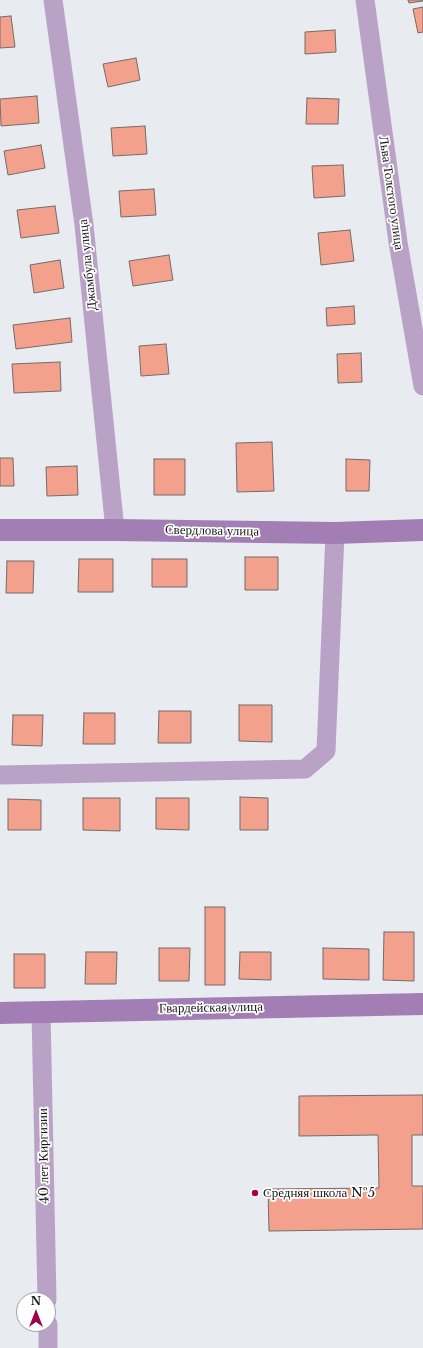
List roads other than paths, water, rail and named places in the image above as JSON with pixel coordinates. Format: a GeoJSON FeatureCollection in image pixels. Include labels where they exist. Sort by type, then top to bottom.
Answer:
{"type":"FeatureCollection","features":[{"type":"Feature","properties":{"kind":"street","name":"Джамбула улица"},"geometry":{"type":"LineString","coordinates":[[53,0],[84,225],[115,530]]}},
{"type":"Feature","properties":{"kind":"street","name":"Льва Толстого улица"},"geometry":{"type":"LineString","coordinates":[[365,0],[398,242],[423,386]]}},
{"type":"Feature","properties":{"kind":"street","name":"Свердлова улица"},"geometry":{"type":"LineString","coordinates":[[0,530],[335,533],[423,530]]}},
{"type":"Feature","properties":{"kind":"street"},"geometry":{"type":"LineString","coordinates":[[0,775],[305,769],[326,752],[335,533]]}},
{"type":"Feature","properties":{"kind":"street","name":"Гвардейская улица"},"geometry":{"type":"LineString","coordinates":[[0,1013],[423,1004]]}},
{"type":"Feature","properties":{"kind":"street","name":"40 лет Киргизии"},"geometry":{"type":"LineString","coordinates":[[41,1012],[47,1292]]}},
{"type":"Feature","properties":{"kind":"street"},"geometry":{"type":"LineString","coordinates":[[48,1332],[48,1348]]}},
{"type":"Feature","properties":{"kind":"place","name":"Средняя школа №5"},"geometry":{"type":"Point","coordinates":[255,1193]}}]}
